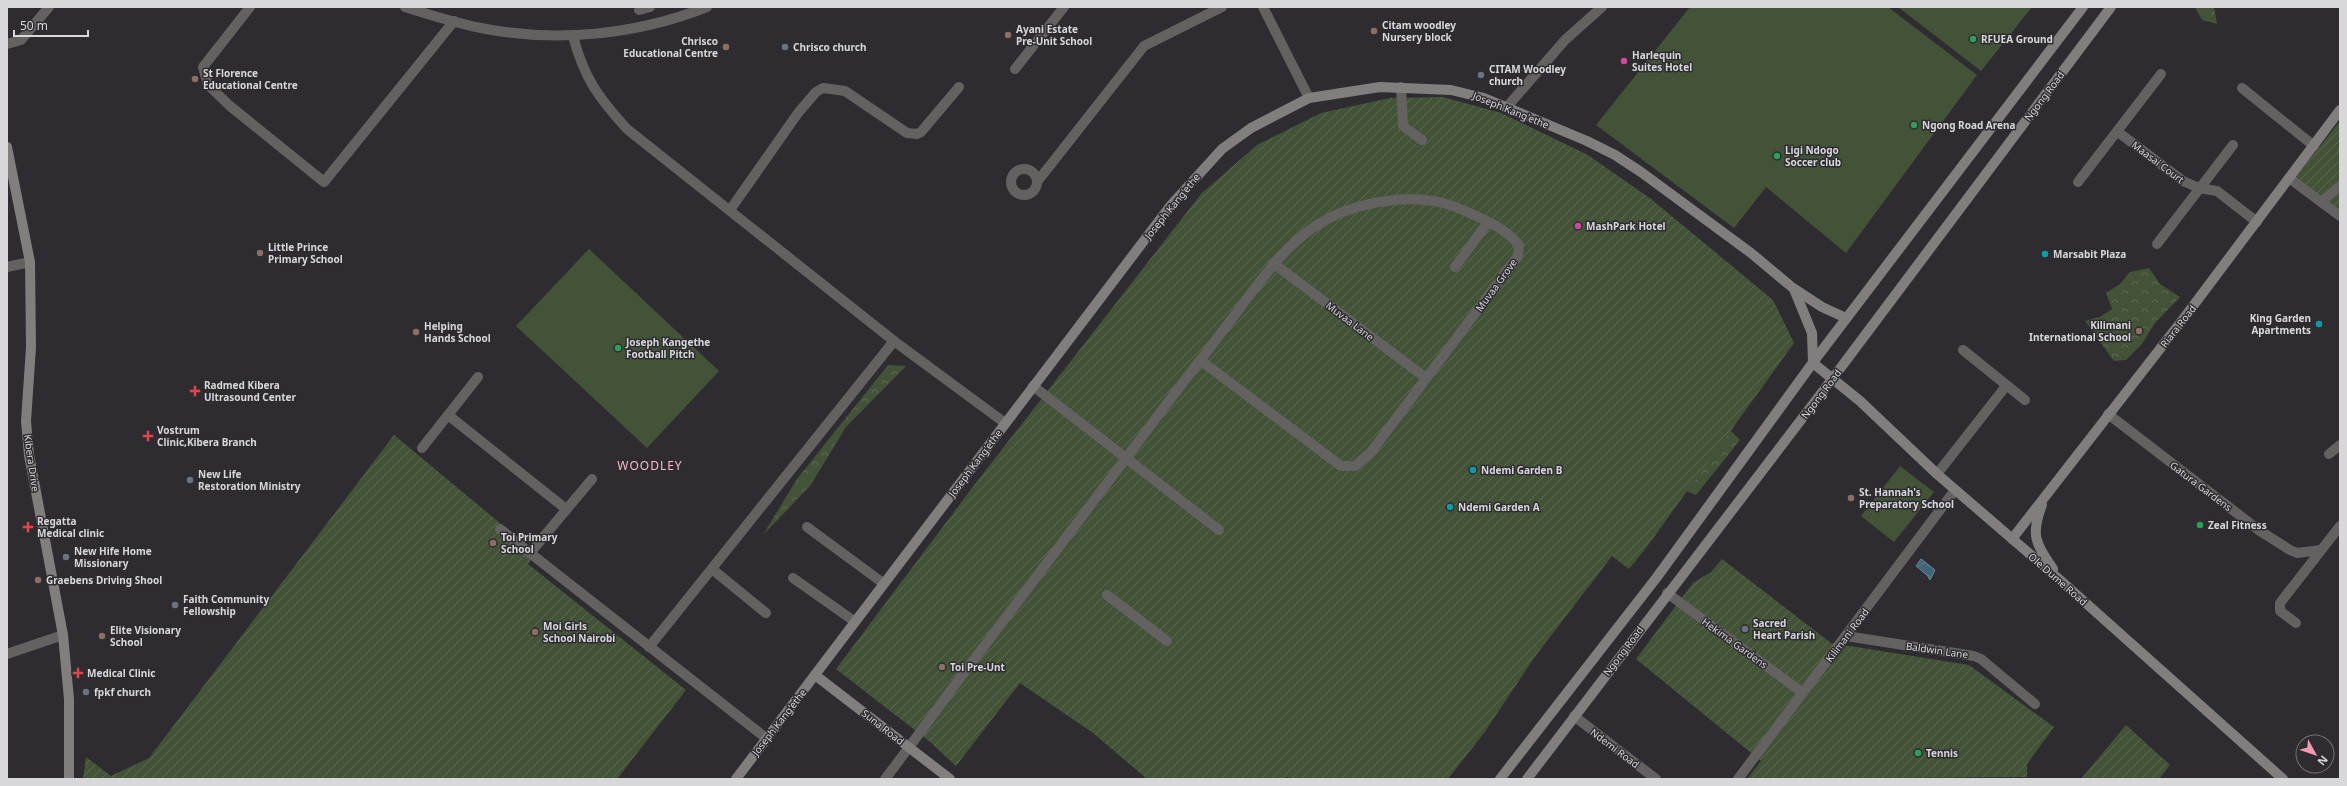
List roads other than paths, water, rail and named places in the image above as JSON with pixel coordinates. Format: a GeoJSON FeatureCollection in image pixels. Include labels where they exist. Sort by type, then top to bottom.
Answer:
{"type":"FeatureCollection","features":[{"type":"Feature","properties":{"kind":"street"},"geometry":{"type":"LineString","coordinates":[[7,44],[21,40],[49,7]]}},
{"type":"Feature","properties":{"kind":"street"},"geometry":{"type":"LineString","coordinates":[[250,7],[203,67],[208,85],[230,106],[324,182],[454,21]]}},
{"type":"Feature","properties":{"kind":"street"},"geometry":{"type":"LineString","coordinates":[[405,7],[481,28],[511,32],[573,36],[623,30],[660,23],[707,7]]}},
{"type":"Feature","properties":{"kind":"street"},"geometry":{"type":"LineString","coordinates":[[639,10],[650,7]]}},
{"type":"Feature","properties":{"kind":"street"},"geometry":{"type":"LineString","coordinates":[[1015,69],[1064,7]]}},
{"type":"Feature","properties":{"kind":"street"},"geometry":{"type":"LineString","coordinates":[[1037,182],[1144,46],[1222,7]]}},
{"type":"Feature","properties":{"kind":"street"},"geometry":{"type":"LineString","coordinates":[[1263,7],[1309,98]]}},
{"type":"Feature","properties":{"kind":"street"},"geometry":{"type":"LineString","coordinates":[[1506,108],[1565,40],[1602,7]]}},
{"type":"Feature","properties":{"kind":"street","name":"Ngong Road"},"geometry":{"type":"LineString","coordinates":[[1500,779],[1657,577],[1846,318],[2083,7]]}},
{"type":"Feature","properties":{"kind":"street","name":"Ngong Road"},"geometry":{"type":"LineString","coordinates":[[1527,779],[1667,593],[1833,378],[2112,7]]}},
{"type":"Feature","properties":{"kind":"street"},"geometry":{"type":"LineString","coordinates":[[573,36],[588,82],[606,106],[627,129],[894,341],[1005,423]]}},
{"type":"Feature","properties":{"kind":"street"},"geometry":{"type":"LineString","coordinates":[[2078,182],[2118,132],[2161,74]]}},
{"type":"Feature","properties":{"kind":"street"},"geometry":{"type":"LineString","coordinates":[[730,210],[798,113],[816,92],[828,88],[845,91],[907,133],[917,134],[921,132],[959,87]]}},
{"type":"Feature","properties":{"kind":"street"},"geometry":{"type":"LineString","coordinates":[[1401,87],[1402,126],[1422,140]]}},
{"type":"Feature","properties":{"kind":"street","name":"Joseph Kang'ethe"},"geometry":{"type":"LineString","coordinates":[[736,779],[854,621],[1171,205],[1204,166],[1222,149],[1251,128],[1309,98],[1355,90],[1401,87],[1451,90],[1479,96],[1587,141],[1641,172],[1751,253],[1793,288],[1822,307],[1846,318]]}},
{"type":"Feature","properties":{"kind":"street"},"geometry":{"type":"LineString","coordinates":[[2242,88],[2314,146]]}},
{"type":"Feature","properties":{"kind":"street","name":"Riara Road"},"geometry":{"type":"LineString","coordinates":[[2012,539],[2257,222],[2340,110]]}},
{"type":"Feature","properties":{"kind":"street","name":"Maasai Court"},"geometry":{"type":"LineString","coordinates":[[2118,132],[2183,181],[2199,188],[2217,191],[2257,222]]}},
{"type":"Feature","properties":{"kind":"street"},"geometry":{"type":"LineString","coordinates":[[2157,244],[2233,145]]}},
{"type":"Feature","properties":{"kind":"street","name":"Kibera Drive"},"geometry":{"type":"LineString","coordinates":[[7,147],[30,262],[31,346],[26,421],[29,455],[63,635],[69,699],[68,779]]}},
{"type":"Feature","properties":{"kind":"street"},"geometry":{"type":"LineString","coordinates":[[2289,178],[2340,216]]}},
{"type":"Feature","properties":{"kind":"street"},"geometry":{"type":"LineString","coordinates":[[2321,202],[2340,186]]}},
{"type":"Feature","properties":{"kind":"street","name":"Muvaa Grove"},"geometry":{"type":"LineString","coordinates":[[1395,200],[1441,202],[1488,222],[1515,239],[1519,245],[1519,252],[1363,461],[1355,466],[1344,468],[1200,360],[1273,263],[1300,237],[1328,218],[1354,208],[1395,200]]}},
{"type":"Feature","properties":{"kind":"street"},"geometry":{"type":"LineString","coordinates":[[1455,267],[1488,222]]}},
{"type":"Feature","properties":{"kind":"street"},"geometry":{"type":"LineString","coordinates":[[7,267],[30,262]]}},
{"type":"Feature","properties":{"kind":"street","name":"Muvaa Lane"},"geometry":{"type":"LineString","coordinates":[[1273,263],[1426,378]]}},
{"type":"Feature","properties":{"kind":"street"},"geometry":{"type":"LineString","coordinates":[[1793,288],[1812,333],[1814,346],[1813,363]]}},
{"type":"Feature","properties":{"kind":"street"},"geometry":{"type":"LineString","coordinates":[[649,646],[894,341]]}},
{"type":"Feature","properties":{"kind":"street"},"geometry":{"type":"LineString","coordinates":[[1963,350],[2025,400]]}},
{"type":"Feature","properties":{"kind":"street"},"geometry":{"type":"LineString","coordinates":[[885,779],[1200,360]]}},
{"type":"Feature","properties":{"kind":"street","name":"Ole Dume Road"},"geometry":{"type":"LineString","coordinates":[[1813,363],[1860,401],[1937,474],[2060,580],[2283,779]]}},
{"type":"Feature","properties":{"kind":"street"},"geometry":{"type":"LineString","coordinates":[[422,448],[478,377]]}},
{"type":"Feature","properties":{"kind":"street"},"geometry":{"type":"LineString","coordinates":[[1033,386],[1126,460],[1219,530]]}},
{"type":"Feature","properties":{"kind":"street"},"geometry":{"type":"LineString","coordinates":[[1937,474],[2006,386]]}},
{"type":"Feature","properties":{"kind":"street","name":"Gatura Gardens"},"geometry":{"type":"LineString","coordinates":[[2108,414],[2260,531],[2296,553],[2321,550]]}},
{"type":"Feature","properties":{"kind":"street"},"geometry":{"type":"LineString","coordinates":[[448,415],[566,509]]}},
{"type":"Feature","properties":{"kind":"street"},"geometry":{"type":"LineString","coordinates":[[2329,454],[2340,445]]}},
{"type":"Feature","properties":{"kind":"street"},"geometry":{"type":"LineString","coordinates":[[530,553],[592,479]]}},
{"type":"Feature","properties":{"kind":"street","name":"Kilimani Road"},"geometry":{"type":"LineString","coordinates":[[1738,779],[1955,490]]}},
{"type":"Feature","properties":{"kind":"street"},"geometry":{"type":"LineString","coordinates":[[2046,496],[2036,520],[2036,542],[2060,580]]}},
{"type":"Feature","properties":{"kind":"street"},"geometry":{"type":"LineString","coordinates":[[2296,623],[2280,611],[2280,604],[2340,526]]}},
{"type":"Feature","properties":{"kind":"street"},"geometry":{"type":"LineString","coordinates":[[807,527],[883,583]]}},
{"type":"Feature","properties":{"kind":"street"},"geometry":{"type":"LineString","coordinates":[[500,529],[766,738]]}},
{"type":"Feature","properties":{"kind":"street"},"geometry":{"type":"LineString","coordinates":[[712,569],[766,613]]}},
{"type":"Feature","properties":{"kind":"street"},"geometry":{"type":"LineString","coordinates":[[793,578],[854,621]]}},
{"type":"Feature","properties":{"kind":"street","name":"Hekima Gardens"},"geometry":{"type":"LineString","coordinates":[[1667,593],[1803,693]]}},
{"type":"Feature","properties":{"kind":"street"},"geometry":{"type":"LineString","coordinates":[[1107,595],[1166,641]]}},
{"type":"Feature","properties":{"kind":"street"},"geometry":{"type":"LineString","coordinates":[[7,654],[63,635]]}},
{"type":"Feature","properties":{"kind":"street","name":"Baldwin Lane"},"geometry":{"type":"LineString","coordinates":[[1846,636],[1974,656],[1981,659],[2035,704]]}},
{"type":"Feature","properties":{"kind":"street","name":"Suna Road"},"geometry":{"type":"LineString","coordinates":[[815,675],[950,779]]}},
{"type":"Feature","properties":{"kind":"street","name":"Ndemi Road"},"geometry":{"type":"LineString","coordinates":[[1574,716],[1656,779]]}},
{"type":"Feature","properties":{"kind":"water"},"geometry":{"type":"Polygon","coordinates":[[[1921,559],[1935,570],[1930,580],[1927,575],[1916,566],[1921,559]]]}},
{"type":"Feature","properties":{"kind":"place","name":"Citam woodley Nursery block"},"geometry":{"type":"Point","coordinates":[1374,31]}},
{"type":"Feature","properties":{"kind":"place","name":"Ayani Estate Pre-Unit School"},"geometry":{"type":"Point","coordinates":[1008,35]}},
{"type":"Feature","properties":{"kind":"place","name":"RFUEA Ground"},"geometry":{"type":"Point","coordinates":[1973,39]}},
{"type":"Feature","properties":{"kind":"place","name":"Chrisco Educational Centre"},"geometry":{"type":"Point","coordinates":[726,47]}},
{"type":"Feature","properties":{"kind":"place","name":"Chrisco church"},"geometry":{"type":"Point","coordinates":[785,47]}},
{"type":"Feature","properties":{"kind":"place","name":"Harlequin Suites Hotel"},"geometry":{"type":"Point","coordinates":[1624,61]}},
{"type":"Feature","properties":{"kind":"place","name":"CITAM Woodley church"},"geometry":{"type":"Point","coordinates":[1481,75]}},
{"type":"Feature","properties":{"kind":"place","name":"St Florence Educational Centre"},"geometry":{"type":"Point","coordinates":[195,79]}},
{"type":"Feature","properties":{"kind":"place","name":"Ngong Road Arena"},"geometry":{"type":"Point","coordinates":[1914,125]}},
{"type":"Feature","properties":{"kind":"place","name":"Ligi Ndogo Soccer club"},"geometry":{"type":"Point","coordinates":[1777,156]}},
{"type":"Feature","properties":{"kind":"place","name":"MashPark Hotel"},"geometry":{"type":"Point","coordinates":[1578,226]}},
{"type":"Feature","properties":{"kind":"place","name":"Little Prince Primary School"},"geometry":{"type":"Point","coordinates":[260,253]}},
{"type":"Feature","properties":{"kind":"place","name":"Marsabit Plaza"},"geometry":{"type":"Point","coordinates":[2045,254]}},
{"type":"Feature","properties":{"kind":"place","name":"King Garden Apartments"},"geometry":{"type":"Point","coordinates":[2319,324]}},
{"type":"Feature","properties":{"kind":"place","name":"Kilimani International School"},"geometry":{"type":"Point","coordinates":[2139,331]}},
{"type":"Feature","properties":{"kind":"place","name":"Helping Hands School"},"geometry":{"type":"Point","coordinates":[416,332]}},
{"type":"Feature","properties":{"kind":"place","name":"Joseph Kangethe Football Pitch"},"geometry":{"type":"Point","coordinates":[618,348]}},
{"type":"Feature","properties":{"kind":"place","name":"Radmed Kibera Ultrasound Center"},"geometry":{"type":"Point","coordinates":[195,391]}},
{"type":"Feature","properties":{"kind":"place","name":"Vostrum Clinic,Kibera Branch"},"geometry":{"type":"Point","coordinates":[148,436]}},
{"type":"Feature","properties":{"kind":"place","name":"Ndemi Garden B"},"geometry":{"type":"Point","coordinates":[1473,470]}},
{"type":"Feature","properties":{"kind":"place","name":"New Life Restoration Ministry"},"geometry":{"type":"Point","coordinates":[190,480]}},
{"type":"Feature","properties":{"kind":"place","name":"St. Hannah's Preparatory School"},"geometry":{"type":"Point","coordinates":[1851,498]}},
{"type":"Feature","properties":{"kind":"place","name":"Ndemi Garden A"},"geometry":{"type":"Point","coordinates":[1450,507]}},
{"type":"Feature","properties":{"kind":"place","name":"Zeal Fitness"},"geometry":{"type":"Point","coordinates":[2200,525]}},
{"type":"Feature","properties":{"kind":"place","name":"Regatta Medical clinic"},"geometry":{"type":"Point","coordinates":[28,527]}},
{"type":"Feature","properties":{"kind":"place","name":"Toi Primary School"},"geometry":{"type":"Point","coordinates":[493,543]}},
{"type":"Feature","properties":{"kind":"place","name":"New Hife Home Missionary"},"geometry":{"type":"Point","coordinates":[66,557]}},
{"type":"Feature","properties":{"kind":"place","name":"Graebens Driving Shool"},"geometry":{"type":"Point","coordinates":[38,580]}},
{"type":"Feature","properties":{"kind":"place","name":"Faith Community Fellowship"},"geometry":{"type":"Point","coordinates":[175,605]}},
{"type":"Feature","properties":{"kind":"place","name":"Sacred Heart Parish"},"geometry":{"type":"Point","coordinates":[1745,629]}},
{"type":"Feature","properties":{"kind":"place","name":"Moi Girls School Nairobi"},"geometry":{"type":"Point","coordinates":[535,632]}},
{"type":"Feature","properties":{"kind":"place","name":"Elite Visionary School"},"geometry":{"type":"Point","coordinates":[102,636]}},
{"type":"Feature","properties":{"kind":"place","name":"Toi Pre-Unt"},"geometry":{"type":"Point","coordinates":[942,667]}},
{"type":"Feature","properties":{"kind":"place","name":"Medical Clinic"},"geometry":{"type":"Point","coordinates":[78,673]}},
{"type":"Feature","properties":{"kind":"place","name":"fpkf church"},"geometry":{"type":"Point","coordinates":[86,692]}},
{"type":"Feature","properties":{"kind":"place","name":"Tennis"},"geometry":{"type":"Point","coordinates":[1918,753]}},
{"type":"Feature","properties":{"kind":"district","name":"WOODLEY"},"geometry":{"type":"Point","coordinates":[650,465]}}]}
